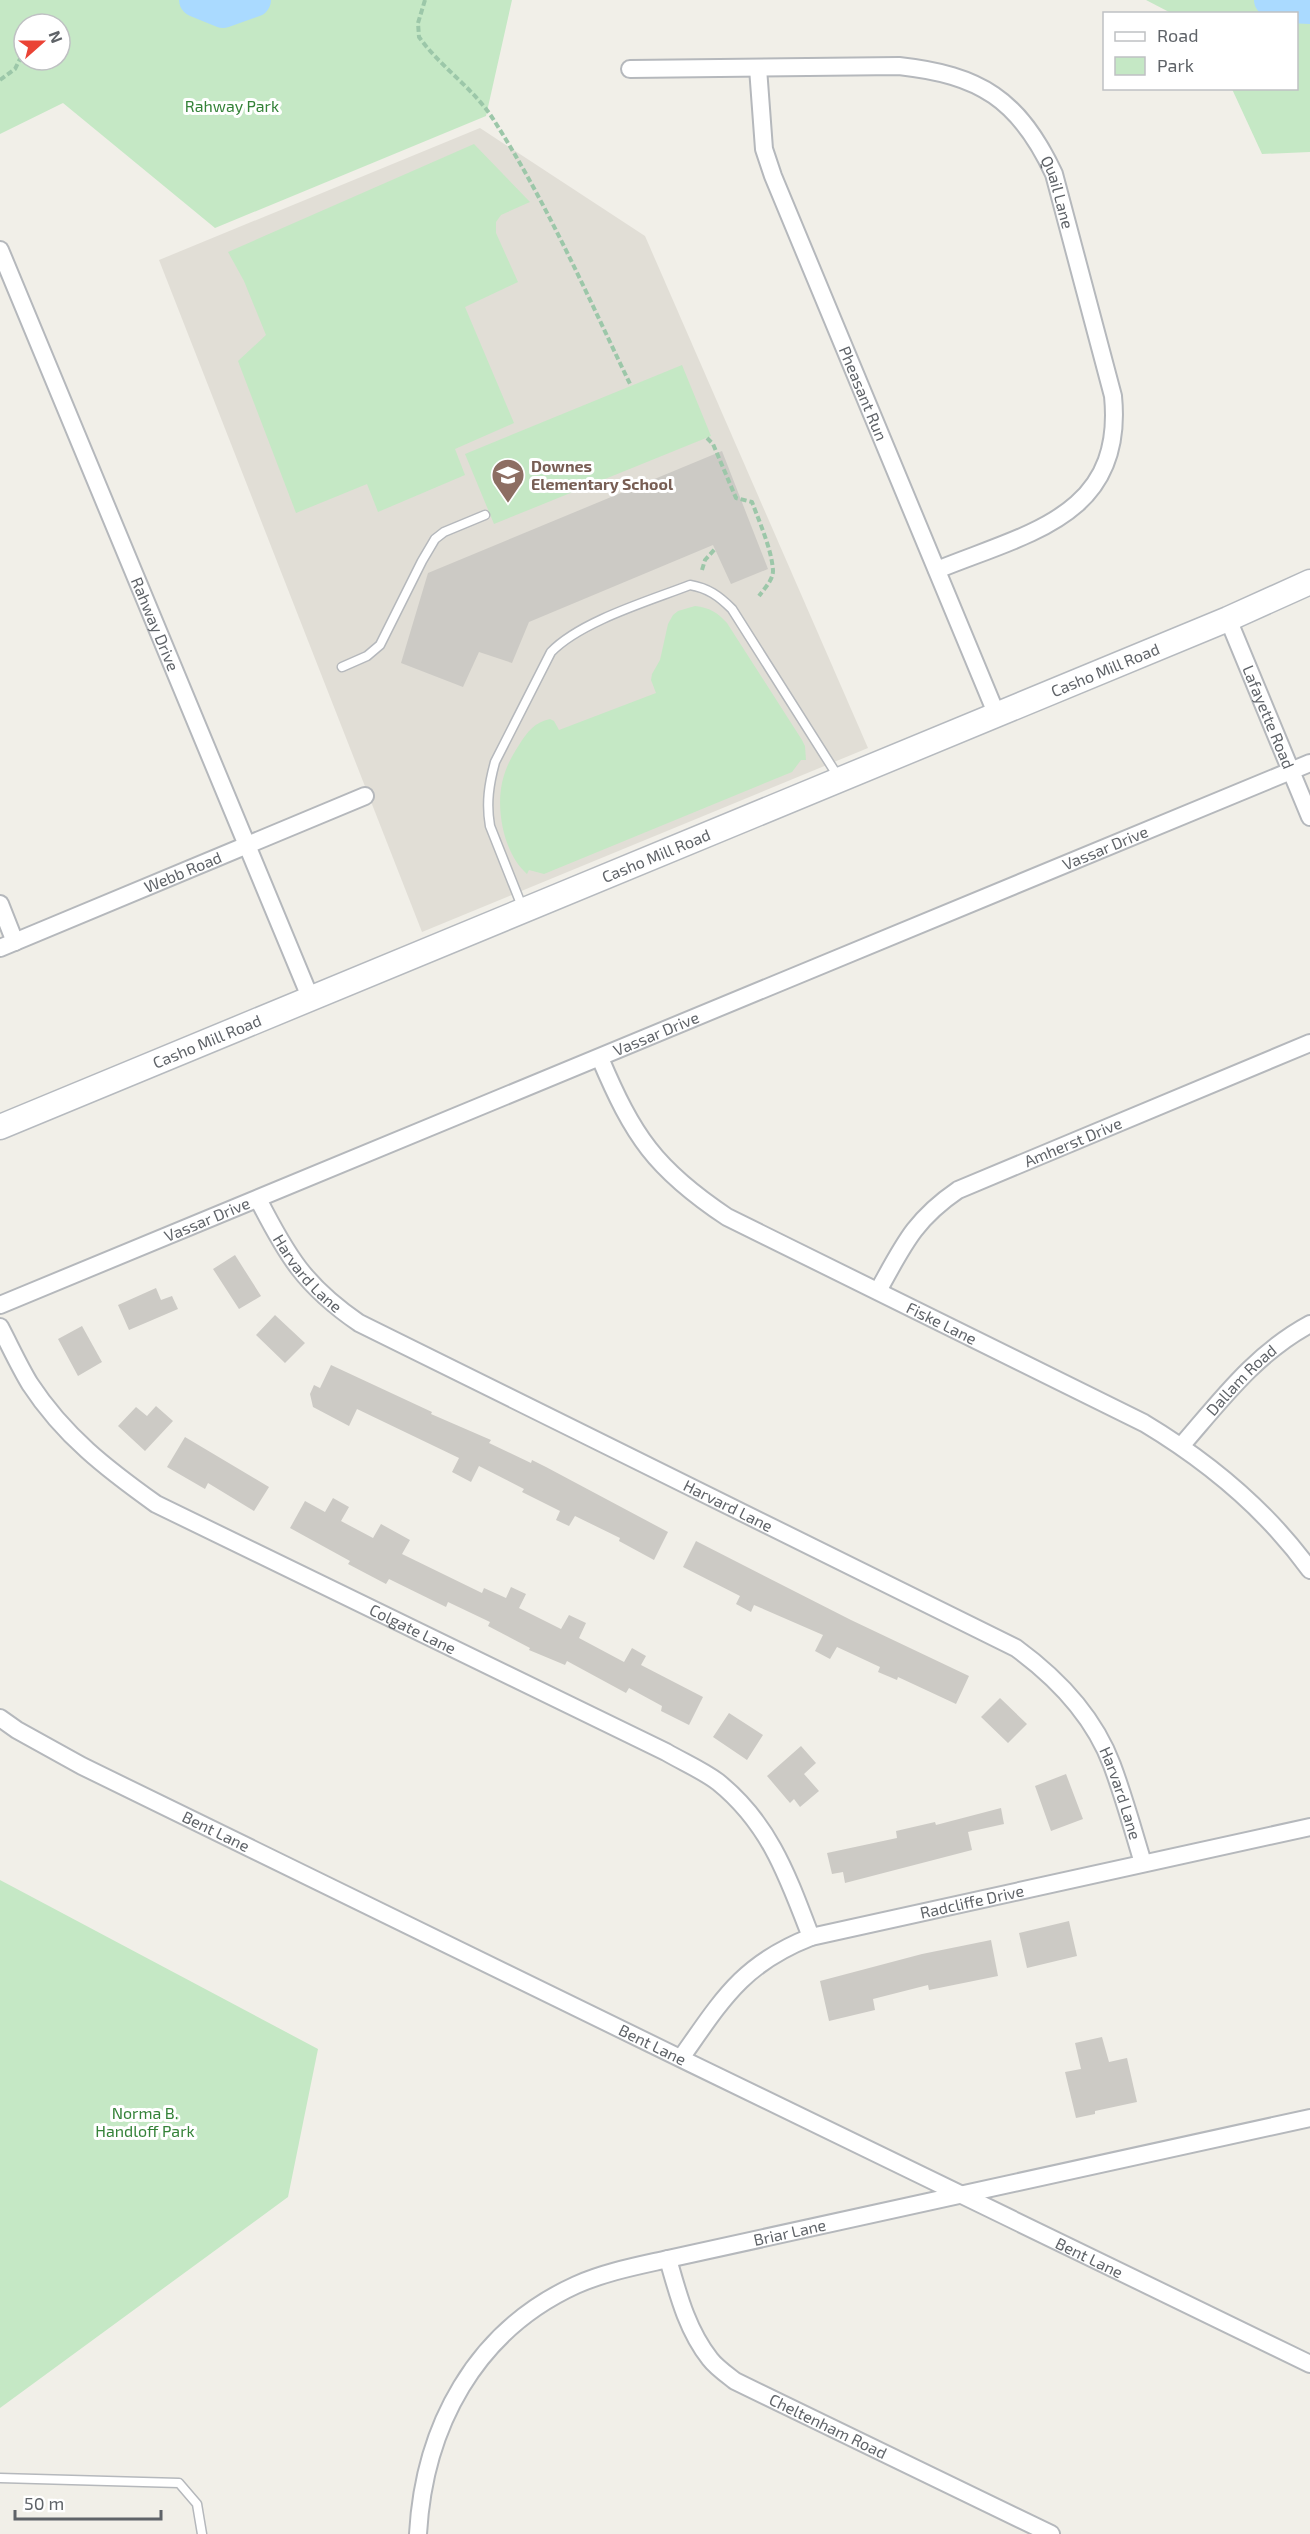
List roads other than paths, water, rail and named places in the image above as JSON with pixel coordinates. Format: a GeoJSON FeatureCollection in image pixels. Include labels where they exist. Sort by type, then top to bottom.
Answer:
{"type":"FeatureCollection","features":[{"type":"Feature","properties":{"kind":"street","name":"Quail Lane"},"geometry":{"type":"LineString","coordinates":[[630,69],[899,66],[934,70],[962,78],[989,91],[1011,108],[1029,128],[1043,149],[1054,174],[1113,396],[1116,420],[1113,444],[1096,484],[1082,502],[1066,515],[1046,526],[937,570]]}},
{"type":"Feature","properties":{"kind":"street","name":"Pheasant Run"},"geometry":{"type":"LineString","coordinates":[[758,68],[761,130],[772,176],[996,713]]}},
{"type":"Feature","properties":{"kind":"street","name":"Rahway Drive"},"geometry":{"type":"LineString","coordinates":[[0,250],[310,997]]}},
{"type":"Feature","properties":{"kind":"street","name":"Casho Mill Road"},"geometry":{"type":"LineString","coordinates":[[0,1127],[996,713],[1228,619],[1310,582]]}},
{"type":"Feature","properties":{"kind":"street","name":"Lafayette Road"},"geometry":{"type":"LineString","coordinates":[[1228,619],[1310,816]]}},
{"type":"Feature","properties":{"kind":"street","name":"Vassar Drive"},"geometry":{"type":"LineString","coordinates":[[0,1305],[1310,763]]}},
{"type":"Feature","properties":{"kind":"street","name":"Webb Road"},"geometry":{"type":"LineString","coordinates":[[8,945],[366,796]]}},
{"type":"Feature","properties":{"kind":"street"},"geometry":{"type":"LineString","coordinates":[[0,904],[8,945]]}},
{"type":"Feature","properties":{"kind":"street","name":"Amherst Drive"},"geometry":{"type":"LineString","coordinates":[[878,1291],[910,1233],[925,1215],[958,1190],[1310,1043]]}},
{"type":"Feature","properties":{"kind":"street","name":"Fiske Lane"},"geometry":{"type":"LineString","coordinates":[[600,1058],[621,1106],[638,1136],[657,1160],[699,1198],[727,1216],[1144,1423],[1182,1445],[1250,1500],[1276,1527],[1310,1570]]}},
{"type":"Feature","properties":{"kind":"street","name":"Harvard Lane"},"geometry":{"type":"LineString","coordinates":[[258,1199],[294,1264],[322,1295],[359,1323],[1016,1648],[1059,1684],[1096,1732],[1112,1764],[1143,1863]]}},
{"type":"Feature","properties":{"kind":"street","name":"Dallam Road"},"geometry":{"type":"LineString","coordinates":[[1182,1445],[1256,1362],[1278,1344],[1310,1324]]}},
{"type":"Feature","properties":{"kind":"street","name":"Colgate Lane"},"geometry":{"type":"LineString","coordinates":[[0,1327],[30,1384],[69,1433],[103,1466],[156,1504],[666,1752],[717,1782],[760,1825],[786,1872],[811,1937]]}},
{"type":"Feature","properties":{"kind":"street","name":"Bent Lane"},"geometry":{"type":"LineString","coordinates":[[0,1718],[82,1766],[958,2195],[1310,2364]]}},
{"type":"Feature","properties":{"kind":"street","name":"Radcliffe Drive"},"geometry":{"type":"LineString","coordinates":[[681,2058],[727,1993],[742,1977],[784,1947],[811,1937],[1310,1827]]}},
{"type":"Feature","properties":{"kind":"street","name":"Briar Lane"},"geometry":{"type":"LineString","coordinates":[[418,2534],[422,2486],[441,2424],[457,2393],[477,2364],[498,2340],[546,2301],[576,2285],[607,2273],[668,2259],[1310,2118]]}},
{"type":"Feature","properties":{"kind":"street","name":"Cheltenham Road"},"geometry":{"type":"LineString","coordinates":[[668,2259],[682,2308],[695,2336],[711,2361],[735,2380],[1051,2534]]}},
{"type":"Feature","properties":{"kind":"lane"},"geometry":{"type":"LineString","coordinates":[[342,667],[367,656],[380,645],[435,539],[444,532],[485,515]]}},
{"type":"Feature","properties":{"kind":"lane"},"geometry":{"type":"LineString","coordinates":[[523,909],[489,826],[487,812],[490,780],[495,762],[551,652],[562,640],[600,621],[690,585],[703,587],[717,595],[732,609],[840,778]]}},
{"type":"Feature","properties":{"kind":"lane"},"geometry":{"type":"LineString","coordinates":[[0,2478],[179,2483],[197,2504],[202,2534]]}},
{"type":"Feature","properties":{"kind":"waterway"},"geometry":{"type":"LineString","coordinates":[[196,0],[223,11],[254,0]]}},
{"type":"Feature","properties":{"kind":"waterway"},"geometry":{"type":"LineString","coordinates":[[1271,0],[1290,6],[1310,7]]}},
{"type":"Feature","properties":{"kind":"place","name":"Downes Elementary School"},"geometry":{"type":"Point","coordinates":[508,504]}},
{"type":"Feature","properties":{"kind":"park label","name":"Rahway Park"},"geometry":{"type":"Point","coordinates":[232,106]}},
{"type":"Feature","properties":{"kind":"park label","name":"Norma B. Handloff Park"},"geometry":{"type":"Point","coordinates":[145,2122]}}]}
